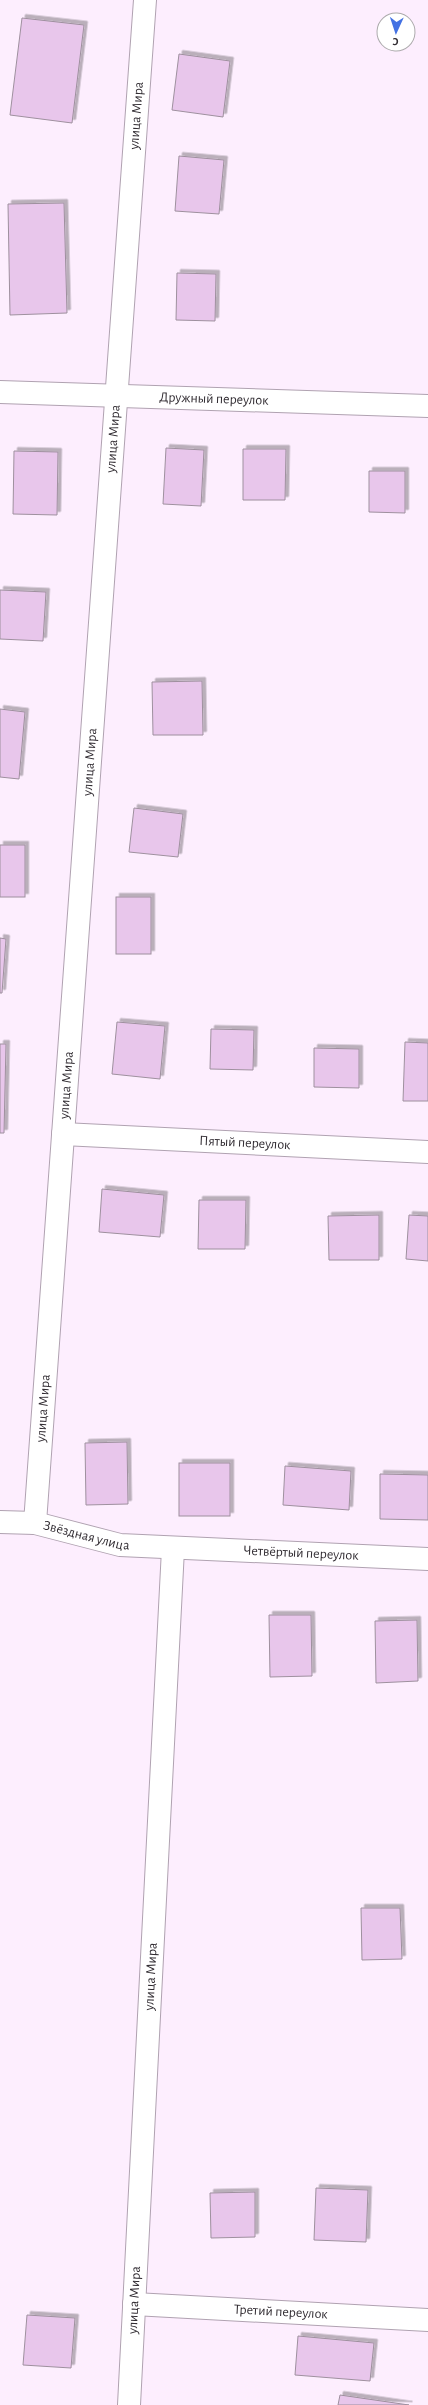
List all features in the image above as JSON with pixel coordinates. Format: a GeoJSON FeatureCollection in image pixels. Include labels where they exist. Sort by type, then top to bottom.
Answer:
{"type":"FeatureCollection","features":[{"type":"Feature","properties":{"kind":"street","name":"улица Мира"},"geometry":{"type":"LineString","coordinates":[[35,1523],[145,0]]}},
{"type":"Feature","properties":{"kind":"street","name":"Дружный переулок"},"geometry":{"type":"LineString","coordinates":[[0,392],[428,406]]}},
{"type":"Feature","properties":{"kind":"street","name":"Пятый переулок"},"geometry":{"type":"LineString","coordinates":[[62,1134],[428,1152]]}},
{"type":"Feature","properties":{"kind":"street","name":"Звёздная улица"},"geometry":{"type":"LineString","coordinates":[[0,1522],[35,1523],[120,1545],[173,1549]]}},
{"type":"Feature","properties":{"kind":"street","name":"улица Мира"},"geometry":{"type":"LineString","coordinates":[[129,2405],[173,1549]]}},
{"type":"Feature","properties":{"kind":"street","name":"Четвёртый переулок"},"geometry":{"type":"LineString","coordinates":[[173,1549],[428,1559]]}},
{"type":"Feature","properties":{"kind":"street","name":"Третий переулок"},"geometry":{"type":"LineString","coordinates":[[134,2304],[428,2320]]}},
{"type":"Feature","properties":{"kind":"building"},"geometry":{"type":"Polygon","coordinates":[[[22,18],[84,25],[72,123],[10,115],[22,18]]]}},
{"type":"Feature","properties":{"kind":"building"},"geometry":{"type":"Polygon","coordinates":[[[179,54],[230,61],[223,117],[172,110],[179,54]]]}},
{"type":"Feature","properties":{"kind":"building"},"geometry":{"type":"Polygon","coordinates":[[[179,156],[224,160],[219,214],[175,211],[179,156]]]}},
{"type":"Feature","properties":{"kind":"building"},"geometry":{"type":"Polygon","coordinates":[[[64,203],[67,313],[10,315],[8,204],[64,203]]]}},
{"type":"Feature","properties":{"kind":"building"},"geometry":{"type":"Polygon","coordinates":[[[177,273],[216,274],[215,321],[176,320],[177,273]]]}},
{"type":"Feature","properties":{"kind":"building"},"geometry":{"type":"Polygon","coordinates":[[[166,448],[204,450],[201,506],[163,504],[166,448]]]}},
{"type":"Feature","properties":{"kind":"building"},"geometry":{"type":"Polygon","coordinates":[[[243,449],[286,449],[285,500],[243,500],[243,449]]]}},
{"type":"Feature","properties":{"kind":"building"},"geometry":{"type":"Polygon","coordinates":[[[14,451],[58,452],[57,515],[13,514],[14,451]]]}},
{"type":"Feature","properties":{"kind":"building"},"geometry":{"type":"Polygon","coordinates":[[[369,471],[405,471],[405,513],[369,512],[369,471]]]}},
{"type":"Feature","properties":{"kind":"building"},"geometry":{"type":"Polygon","coordinates":[[[0,590],[46,592],[43,641],[0,639],[0,590]]]}},
{"type":"Feature","properties":{"kind":"building"},"geometry":{"type":"Polygon","coordinates":[[[202,681],[203,735],[153,735],[152,682],[202,681]]]}},
{"type":"Feature","properties":{"kind":"building"},"geometry":{"type":"Polygon","coordinates":[[[0,709],[25,712],[19,779],[0,777],[0,709]]]}},
{"type":"Feature","properties":{"kind":"building"},"geometry":{"type":"Polygon","coordinates":[[[134,808],[183,814],[178,857],[129,852],[134,808]]]}},
{"type":"Feature","properties":{"kind":"building"},"geometry":{"type":"Polygon","coordinates":[[[0,845],[25,845],[25,897],[0,897],[0,845]]]}},
{"type":"Feature","properties":{"kind":"building"},"geometry":{"type":"Polygon","coordinates":[[[116,897],[151,897],[151,954],[116,954],[116,897]]]}},
{"type":"Feature","properties":{"kind":"building"},"geometry":{"type":"Polygon","coordinates":[[[0,938],[6,939],[2,993],[0,993],[0,938]]]}},
{"type":"Feature","properties":{"kind":"building"},"geometry":{"type":"Polygon","coordinates":[[[117,1022],[165,1026],[160,1079],[112,1074],[117,1022]]]}},
{"type":"Feature","properties":{"kind":"building"},"geometry":{"type":"Polygon","coordinates":[[[211,1029],[254,1030],[253,1070],[210,1069],[211,1029]]]}},
{"type":"Feature","properties":{"kind":"building"},"geometry":{"type":"Polygon","coordinates":[[[405,1042],[428,1043],[428,1101],[403,1101],[405,1042]]]}},
{"type":"Feature","properties":{"kind":"building"},"geometry":{"type":"Polygon","coordinates":[[[0,1044],[6,1044],[4,1133],[0,1133],[0,1044]]]}},
{"type":"Feature","properties":{"kind":"building"},"geometry":{"type":"Polygon","coordinates":[[[314,1048],[359,1049],[359,1088],[314,1087],[314,1048]]]}},
{"type":"Feature","properties":{"kind":"building"},"geometry":{"type":"Polygon","coordinates":[[[102,1189],[164,1195],[160,1237],[99,1232],[102,1189]]]}},
{"type":"Feature","properties":{"kind":"building"},"geometry":{"type":"Polygon","coordinates":[[[199,1200],[246,1200],[245,1249],[198,1249],[199,1200]]]}},
{"type":"Feature","properties":{"kind":"building"},"geometry":{"type":"Polygon","coordinates":[[[379,1215],[379,1260],[329,1260],[328,1216],[379,1215]]]}},
{"type":"Feature","properties":{"kind":"building"},"geometry":{"type":"Polygon","coordinates":[[[409,1215],[428,1216],[428,1261],[406,1259],[409,1215]]]}},
{"type":"Feature","properties":{"kind":"building"},"geometry":{"type":"Polygon","coordinates":[[[127,1442],[128,1504],[86,1505],[85,1443],[127,1442]]]}},
{"type":"Feature","properties":{"kind":"building"},"geometry":{"type":"Polygon","coordinates":[[[179,1463],[230,1463],[230,1516],[179,1516],[179,1463]]]}},
{"type":"Feature","properties":{"kind":"building"},"geometry":{"type":"Polygon","coordinates":[[[285,1466],[351,1471],[349,1510],[283,1505],[285,1466]]]}},
{"type":"Feature","properties":{"kind":"building"},"geometry":{"type":"Polygon","coordinates":[[[380,1474],[428,1475],[428,1520],[380,1519],[380,1474]]]}},
{"type":"Feature","properties":{"kind":"building"},"geometry":{"type":"Polygon","coordinates":[[[269,1615],[311,1615],[312,1676],[270,1677],[269,1615]]]}},
{"type":"Feature","properties":{"kind":"building"},"geometry":{"type":"Polygon","coordinates":[[[417,1620],[418,1681],[376,1683],[375,1621],[417,1620]]]}},
{"type":"Feature","properties":{"kind":"building"},"geometry":{"type":"Polygon","coordinates":[[[361,1908],[400,1908],[402,1959],[362,1960],[361,1908]]]}},
{"type":"Feature","properties":{"kind":"building"},"geometry":{"type":"Polygon","coordinates":[[[316,2188],[368,2190],[366,2242],[314,2240],[316,2188]]]}},
{"type":"Feature","properties":{"kind":"building"},"geometry":{"type":"Polygon","coordinates":[[[255,2192],[255,2237],[211,2238],[210,2193],[255,2192]]]}},
{"type":"Feature","properties":{"kind":"building"},"geometry":{"type":"Polygon","coordinates":[[[27,2315],[75,2318],[71,2368],[23,2365],[27,2315]]]}},
{"type":"Feature","properties":{"kind":"building"},"geometry":{"type":"Polygon","coordinates":[[[298,2336],[374,2343],[370,2381],[295,2375],[298,2336]]]}},
{"type":"Feature","properties":{"kind":"building"},"geometry":{"type":"Polygon","coordinates":[[[340,2395],[409,2405],[338,2405],[340,2395]]]}}]}
